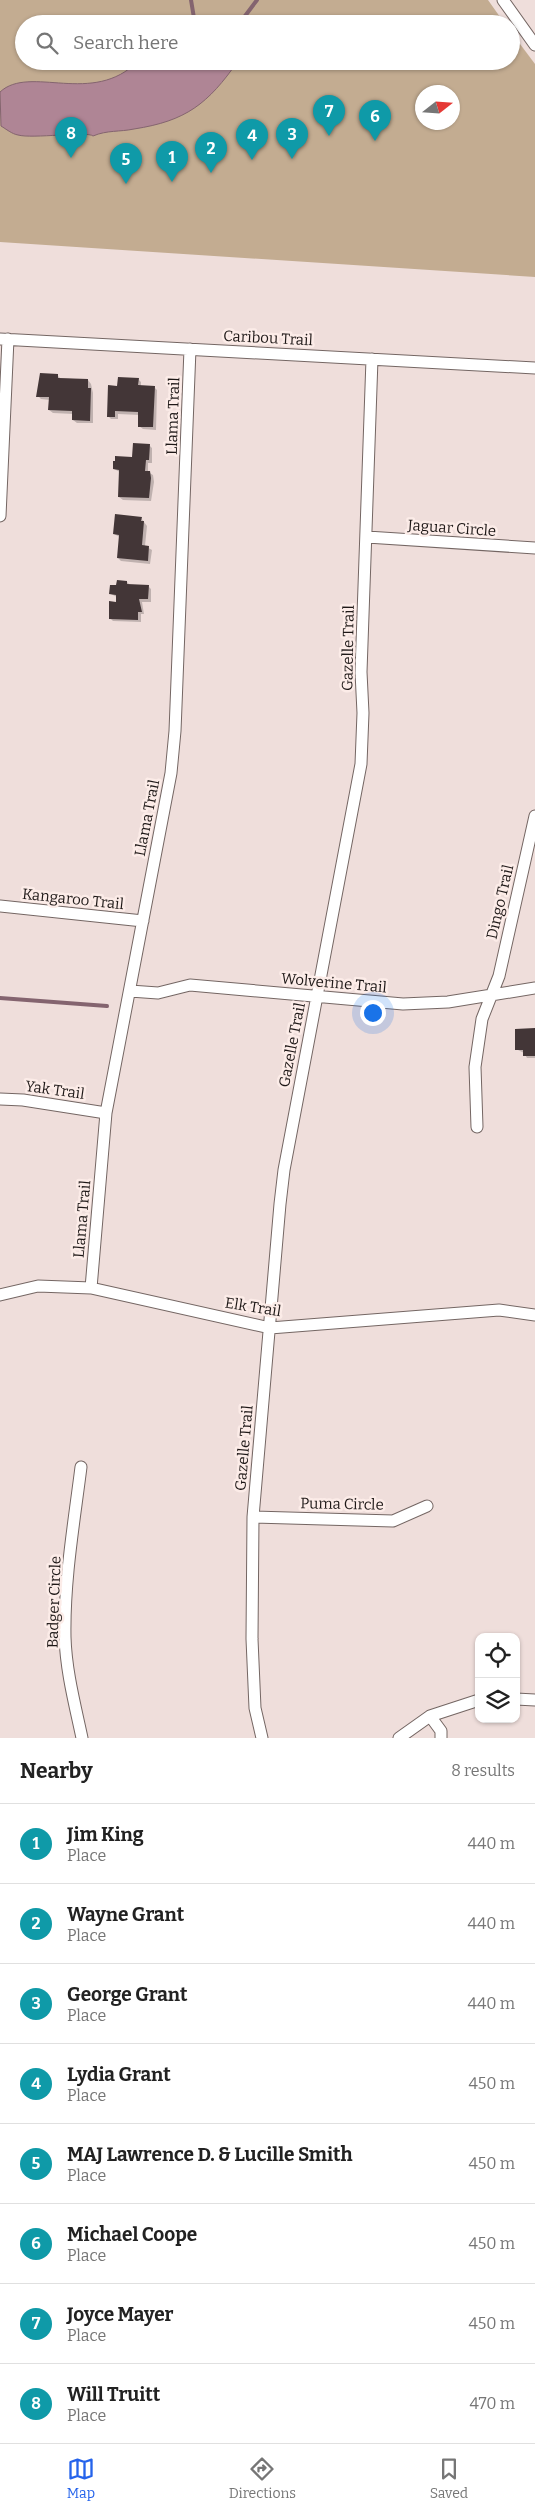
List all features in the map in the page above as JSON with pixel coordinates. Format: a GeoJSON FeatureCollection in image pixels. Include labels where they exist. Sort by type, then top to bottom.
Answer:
{"type":"FeatureCollection","features":[{"type":"Feature","properties":{"kind":"street"},"geometry":{"type":"LineString","coordinates":[[503,0],[514,15]]}},
{"type":"Feature","properties":{"kind":"street"},"geometry":{"type":"LineString","coordinates":[[520,24],[535,45]]}},
{"type":"Feature","properties":{"kind":"street"},"geometry":{"type":"LineString","coordinates":[[0,516],[4,339]]}},
{"type":"Feature","properties":{"kind":"street","name":"Caribou Trail"},"geometry":{"type":"LineString","coordinates":[[4,339],[535,368]]}},
{"type":"Feature","properties":{"kind":"street","name":"Llama Trail"},"geometry":{"type":"LineString","coordinates":[[91,1288],[106,1113],[171,773],[176,732],[190,348]]}},
{"type":"Feature","properties":{"kind":"street","name":"Gazelle Trail"},"geometry":{"type":"LineString","coordinates":[[262,1738],[255,1708],[252,1639],[253,1517],[284,1170],[360,764],[363,713],[361,672],[372,359]]}},
{"type":"Feature","properties":{"kind":"street","name":"Jaguar Circle"},"geometry":{"type":"LineString","coordinates":[[367,537],[535,548]]}},
{"type":"Feature","properties":{"kind":"street","name":"Dingo Trail"},"geometry":{"type":"LineString","coordinates":[[477,1127],[475,1068],[482,1019],[499,976],[535,816]]}},
{"type":"Feature","properties":{"kind":"street","name":"Kangaroo Trail"},"geometry":{"type":"LineString","coordinates":[[0,906],[143,921]]}},
{"type":"Feature","properties":{"kind":"street","name":"Wolverine Trail"},"geometry":{"type":"LineString","coordinates":[[130,991],[158,993],[190,985],[316,998],[403,1004],[448,1002],[535,988]]}},
{"type":"Feature","properties":{"kind":"street","name":"Yak Trail"},"geometry":{"type":"LineString","coordinates":[[0,1099],[23,1100],[106,1113]]}},
{"type":"Feature","properties":{"kind":"street","name":"Elk Trail"},"geometry":{"type":"LineString","coordinates":[[0,1295],[38,1286],[91,1288],[270,1328],[498,1310],[535,1315]]}},
{"type":"Feature","properties":{"kind":"street","name":"Badger Circle"},"geometry":{"type":"LineString","coordinates":[[81,1466],[66,1583],[65,1638],[70,1683],[82,1738]]}},
{"type":"Feature","properties":{"kind":"street","name":"Puma Circle"},"geometry":{"type":"LineString","coordinates":[[253,1517],[393,1521],[427,1506]]}},
{"type":"Feature","properties":{"kind":"street"},"geometry":{"type":"LineString","coordinates":[[520,1699],[535,1700]]}},
{"type":"Feature","properties":{"kind":"street"},"geometry":{"type":"LineString","coordinates":[[400,1738],[430,1716],[475,1701]]}},
{"type":"Feature","properties":{"kind":"street"},"geometry":{"type":"LineString","coordinates":[[430,1716],[440,1731],[442,1738]]}},
{"type":"Feature","properties":{"kind":"shaded area"},"geometry":{"type":"Polygon","coordinates":[[[0,0],[488,0],[499,15],[15,15],[15,70],[520,70],[520,44],[535,64],[535,277],[0,242],[0,0]]]}},
{"type":"Feature","properties":{"kind":"shaded area"},"geometry":{"type":"Polygon","coordinates":[[[126,70],[231,70],[216,89],[194,108],[168,121],[152,126],[93,136],[81,134],[25,136],[14,134],[1,126],[0,92],[13,85],[28,82],[82,84],[102,81],[126,70]]]}},
{"type":"Feature","properties":{"kind":"building"},"geometry":{"type":"Polygon","coordinates":[[[40,373],[58,374],[58,378],[88,379],[88,388],[91,388],[90,421],[72,420],[72,411],[48,410],[49,397],[36,397],[40,373]]]}},
{"type":"Feature","properties":{"kind":"building"},"geometry":{"type":"Polygon","coordinates":[[[118,377],[139,378],[138,385],[155,386],[153,427],[138,427],[138,412],[115,411],[115,417],[107,417],[108,385],[117,386],[118,377]]]}},
{"type":"Feature","properties":{"kind":"building"},"geometry":{"type":"Polygon","coordinates":[[[133,443],[150,444],[149,460],[146,460],[145,471],[150,471],[149,498],[118,497],[119,470],[113,469],[113,461],[115,461],[115,456],[132,457],[133,443]]]}},
{"type":"Feature","properties":{"kind":"building"},"geometry":{"type":"Polygon","coordinates":[[[115,514],[142,517],[141,521],[144,521],[142,545],[149,546],[148,561],[117,558],[119,535],[113,534],[115,514]]]}},
{"type":"Feature","properties":{"kind":"building"},"geometry":{"type":"Polygon","coordinates":[[[117,580],[127,581],[127,584],[149,585],[148,599],[139,599],[142,612],[138,612],[138,620],[109,619],[109,601],[116,602],[116,595],[109,594],[110,585],[116,585],[117,580]]]}},
{"type":"Feature","properties":{"kind":"building"},"geometry":{"type":"Polygon","coordinates":[[[535,1028],[535,1056],[523,1056],[523,1050],[515,1050],[515,1029],[535,1028]]]}},
{"type":"Feature","properties":{"kind":"waterway"},"geometry":{"type":"LineString","coordinates":[[191,0],[194,15]]}},
{"type":"Feature","properties":{"kind":"waterway"},"geometry":{"type":"LineString","coordinates":[[246,15],[257,0]]}},
{"type":"Feature","properties":{"kind":"waterway"},"geometry":{"type":"LineString","coordinates":[[0,998],[107,1006]]}},
{"type":"Feature","properties":{"kind":"place","name":"Joyce Mayer"},"geometry":{"type":"Point","coordinates":[329,136]}},
{"type":"Feature","properties":{"kind":"place","name":"Michael Coope"},"geometry":{"type":"Point","coordinates":[375,141]}},
{"type":"Feature","properties":{"kind":"place","name":"Will Truitt"},"geometry":{"type":"Point","coordinates":[71,158]}},
{"type":"Feature","properties":{"kind":"place","name":"George Grant"},"geometry":{"type":"Point","coordinates":[292,159]}},
{"type":"Feature","properties":{"kind":"place","name":"Lydia Grant"},"geometry":{"type":"Point","coordinates":[252,160]}},
{"type":"Feature","properties":{"kind":"place","name":"Wayne Grant"},"geometry":{"type":"Point","coordinates":[211,173]}},
{"type":"Feature","properties":{"kind":"place","name":"Jim King"},"geometry":{"type":"Point","coordinates":[172,182]}},
{"type":"Feature","properties":{"kind":"place","name":"MAJ Lawrence D. & Lucille Smith"},"geometry":{"type":"Point","coordinates":[126,184]}}]}
